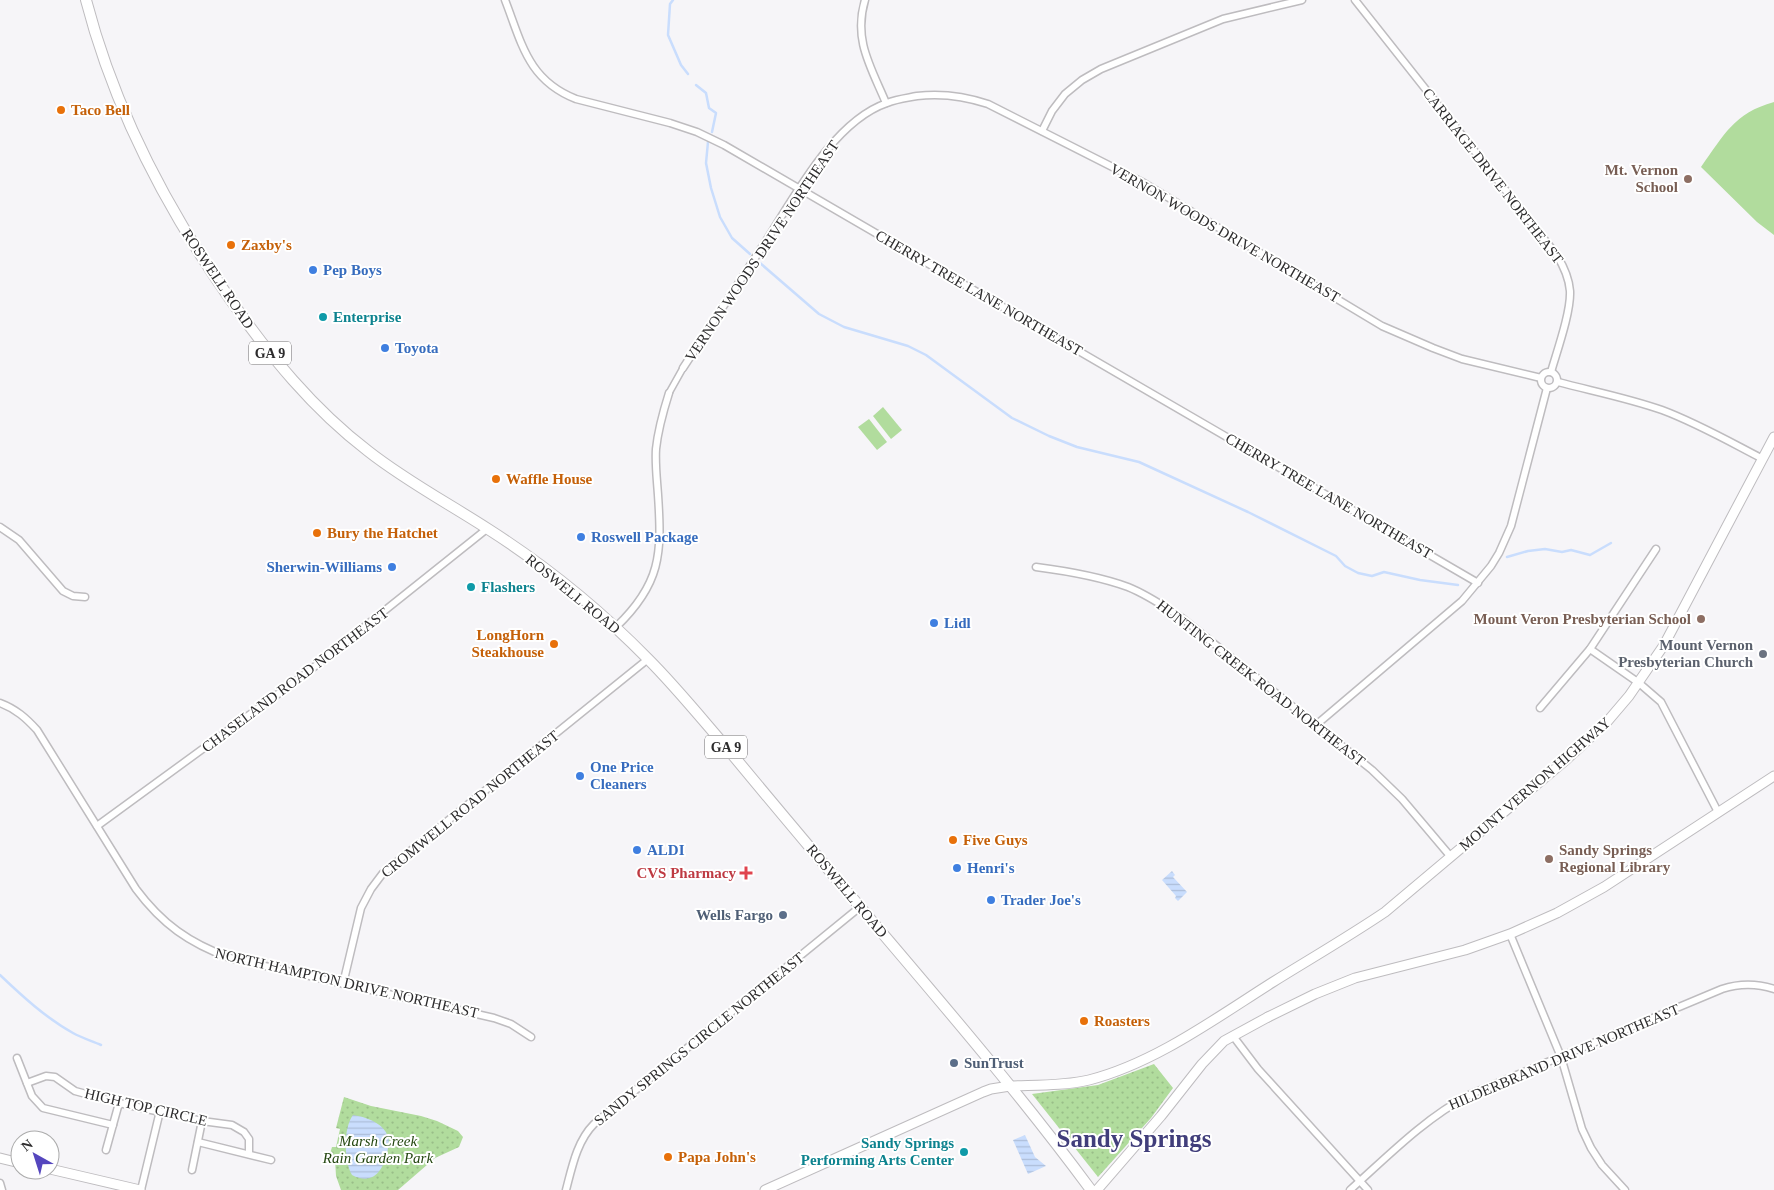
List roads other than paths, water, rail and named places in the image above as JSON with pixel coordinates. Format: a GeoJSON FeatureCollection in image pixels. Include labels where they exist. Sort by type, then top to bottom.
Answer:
{"type":"FeatureCollection","features":[{"type":"Feature","properties":{"kind":"main road","name":"ROSWELL ROAD"},"geometry":{"type":"LineString","coordinates":[[86,0],[92,27],[113,85],[151,170],[196,250],[257,338],[298,386],[331,420],[361,445],[423,490],[488,528],[544,567],[616,627],[648,659],[702,719],[1010,1086],[1056,1142],[1090,1190]]}},
{"type":"Feature","properties":{"kind":"main road","name":"MOUNT VERNON HIGHWAY"},"geometry":{"type":"LineString","coordinates":[[765,1190],[991,1089],[1010,1086],[1071,1083],[1096,1078],[1130,1066],[1157,1053],[1242,1003],[1385,912],[1583,745],[1606,723],[1639,683],[1664,645],[1774,437]]}},
{"type":"Feature","properties":{"kind":"main road"},"geometry":{"type":"LineString","coordinates":[[1097,1190],[1162,1116],[1202,1064],[1224,1041],[1298,1001],[1355,978],[1459,952],[1510,934],[1557,913],[1604,887],[1774,776]]}},
{"type":"Feature","properties":{"kind":"main road"},"geometry":{"type":"LineString","coordinates":[[60,1171],[140,1190]]}},
{"type":"Feature","properties":{"kind":"street","name":"CHERRY TREE LANE NORTHEAST"},"geometry":{"type":"LineString","coordinates":[[505,0],[527,58],[538,74],[553,88],[576,99],[670,123],[697,132],[724,145],[1478,583]]}},
{"type":"Feature","properties":{"kind":"street"},"geometry":{"type":"LineString","coordinates":[[866,0],[861,15],[861,41],[886,103]]}},
{"type":"Feature","properties":{"kind":"street"},"geometry":{"type":"LineString","coordinates":[[1042,131],[1052,111],[1065,94],[1082,80],[1101,69],[1223,19],[1302,0]]}},
{"type":"Feature","properties":{"kind":"street","name":"CARRIAGE DRIVE NORTHEAST"},"geometry":{"type":"LineString","coordinates":[[1355,0],[1564,266],[1569,282],[1570,302],[1551,372]]}},
{"type":"Feature","properties":{"kind":"street","name":"VERNON WOODS DRIVE NORTHEAST"},"geometry":{"type":"LineString","coordinates":[[683,368],[800,189],[841,134],[863,116],[886,103],[925,95],[960,96],[988,104],[1144,182],[1382,326],[1462,359],[1541,378]]}},
{"type":"Feature","properties":{"kind":"street"},"geometry":{"type":"LineString","coordinates":[[616,627],[640,601],[658,560],[660,532],[656,450],[660,421],[670,394],[683,368]]}},
{"type":"Feature","properties":{"kind":"street"},"geometry":{"type":"LineString","coordinates":[[1546,372],[1551,372],[1556,375],[1558,382],[1554,388],[1547,388],[1542,383],[1541,378],[1546,372]]}},
{"type":"Feature","properties":{"kind":"street"},"geometry":{"type":"LineString","coordinates":[[1558,382],[1631,400],[1662,410],[1763,459]]}},
{"type":"Feature","properties":{"kind":"street"},"geometry":{"type":"LineString","coordinates":[[1316,725],[1462,601],[1478,583],[1499,553],[1511,526],[1547,388]]}},
{"type":"Feature","properties":{"kind":"street"},"geometry":{"type":"LineString","coordinates":[[0,527],[19,540],[63,591],[73,596],[85,597]]}},
{"type":"Feature","properties":{"kind":"street","name":"CHASELAND ROAD NORTHEAST"},"geometry":{"type":"LineString","coordinates":[[97,826],[304,675],[488,528]]}},
{"type":"Feature","properties":{"kind":"street"},"geometry":{"type":"LineString","coordinates":[[1540,708],[1590,649],[1656,549]]}},
{"type":"Feature","properties":{"kind":"street","name":"HUNTING CREEK ROAD NORTHEAST"},"geometry":{"type":"LineString","coordinates":[[1036,566],[1104,579],[1130,588],[1155,600],[1182,618],[1388,784],[1451,857]]}},
{"type":"Feature","properties":{"kind":"street"},"geometry":{"type":"LineString","coordinates":[[1590,649],[1639,683],[1661,702],[1718,812]]}},
{"type":"Feature","properties":{"kind":"street","name":"CROMWELL ROAD NORTHEAST"},"geometry":{"type":"LineString","coordinates":[[342,984],[361,908],[371,889],[383,873],[648,659]]}},
{"type":"Feature","properties":{"kind":"street","name":"NORTH HAMPTON DRIVE NORTHEAST"},"geometry":{"type":"LineString","coordinates":[[0,703],[24,716],[37,730],[147,903],[167,924],[188,939],[208,950],[230,958],[494,1018],[511,1024],[531,1037]]}},
{"type":"Feature","properties":{"kind":"street","name":"SANDY SPRINGS CIRCLE NORTHEAST"},"geometry":{"type":"LineString","coordinates":[[566,1190],[579,1145],[594,1124],[860,907]]}},
{"type":"Feature","properties":{"kind":"street"},"geometry":{"type":"LineString","coordinates":[[1510,934],[1561,1056],[1582,1129],[1602,1165],[1625,1190]]}},
{"type":"Feature","properties":{"kind":"street","name":"HILDERBRAND DRIVE NORTHEAST"},"geometry":{"type":"LineString","coordinates":[[1350,1190],[1428,1120],[1448,1106],[1469,1095],[1731,986],[1748,984],[1774,989]]}},
{"type":"Feature","properties":{"kind":"street"},"geometry":{"type":"LineString","coordinates":[[1233,1036],[1258,1069],[1368,1190]]}},
{"type":"Feature","properties":{"kind":"street"},"geometry":{"type":"LineString","coordinates":[[17,1058],[32,1096],[43,1108],[113,1125]]}},
{"type":"Feature","properties":{"kind":"street","name":"HIGH TOP CIRCLE"},"geometry":{"type":"LineString","coordinates":[[27,1083],[46,1076],[55,1077],[75,1091],[119,1103],[202,1121],[232,1125],[244,1132],[249,1139],[248,1154]]}},
{"type":"Feature","properties":{"kind":"street"},"geometry":{"type":"LineString","coordinates":[[106,1150],[119,1103]]}},
{"type":"Feature","properties":{"kind":"street"},"geometry":{"type":"LineString","coordinates":[[140,1190],[160,1111]]}},
{"type":"Feature","properties":{"kind":"street"},"geometry":{"type":"LineString","coordinates":[[192,1170],[202,1121]]}},
{"type":"Feature","properties":{"kind":"street"},"geometry":{"type":"LineString","coordinates":[[198,1142],[272,1160]]}},
{"type":"Feature","properties":{"kind":"street"},"geometry":{"type":"LineString","coordinates":[[0,1183],[2,1190]]}},
{"type":"Feature","properties":{"kind":"water"},"geometry":{"type":"Polygon","coordinates":[[[1172,871],[1175,875],[1173,877],[1187,892],[1178,901],[1162,880],[1172,871]]]}},
{"type":"Feature","properties":{"kind":"water"},"geometry":{"type":"Polygon","coordinates":[[[353,1115],[379,1124],[389,1138],[381,1168],[377,1174],[366,1179],[352,1175],[347,1162],[346,1136],[353,1115]]]}},
{"type":"Feature","properties":{"kind":"water"},"geometry":{"type":"Polygon","coordinates":[[[1025,1135],[1035,1157],[1046,1166],[1028,1174],[1013,1140],[1025,1135]]]}},
{"type":"Feature","properties":{"kind":"waterway"},"geometry":{"type":"LineString","coordinates":[[673,0],[670,4],[668,35],[681,65],[688,74]]}},
{"type":"Feature","properties":{"kind":"waterway"},"geometry":{"type":"LineString","coordinates":[[696,85],[706,93],[709,108],[716,113],[712,132]]}},
{"type":"Feature","properties":{"kind":"waterway"},"geometry":{"type":"LineString","coordinates":[[708,142],[706,163],[720,217],[732,238],[750,254]]}},
{"type":"Feature","properties":{"kind":"waterway"},"geometry":{"type":"LineString","coordinates":[[760,263],[819,314],[844,327],[908,346],[926,355],[1012,418],[1049,436],[1077,447],[1139,462],[1248,512],[1336,556],[1345,566],[1358,573],[1372,576],[1384,572],[1420,580],[1458,585]]}},
{"type":"Feature","properties":{"kind":"waterway"},"geometry":{"type":"LineString","coordinates":[[1507,557],[1528,551],[1545,549],[1562,552],[1571,550],[1590,555],[1611,543]]}},
{"type":"Feature","properties":{"kind":"waterway"},"geometry":{"type":"LineString","coordinates":[[0,975],[53,1021],[76,1035],[101,1045]]}},
{"type":"Feature","properties":{"kind":"place","name":"Taco Bell"},"geometry":{"type":"Point","coordinates":[61,110]}},
{"type":"Feature","properties":{"kind":"place","name":"Mt. Vernon School"},"geometry":{"type":"Point","coordinates":[1688,179]}},
{"type":"Feature","properties":{"kind":"place","name":"Zaxby's"},"geometry":{"type":"Point","coordinates":[231,245]}},
{"type":"Feature","properties":{"kind":"place","name":"Pep Boys"},"geometry":{"type":"Point","coordinates":[313,270]}},
{"type":"Feature","properties":{"kind":"place","name":"Enterprise"},"geometry":{"type":"Point","coordinates":[323,317]}},
{"type":"Feature","properties":{"kind":"place","name":"Toyota"},"geometry":{"type":"Point","coordinates":[385,348]}},
{"type":"Feature","properties":{"kind":"place","name":"Waffle House"},"geometry":{"type":"Point","coordinates":[496,479]}},
{"type":"Feature","properties":{"kind":"place","name":"Bury the Hatchet"},"geometry":{"type":"Point","coordinates":[317,533]}},
{"type":"Feature","properties":{"kind":"place","name":"Roswell Package"},"geometry":{"type":"Point","coordinates":[581,537]}},
{"type":"Feature","properties":{"kind":"place","name":"Sherwin-Williams"},"geometry":{"type":"Point","coordinates":[392,567]}},
{"type":"Feature","properties":{"kind":"place","name":"Flashers"},"geometry":{"type":"Point","coordinates":[471,587]}},
{"type":"Feature","properties":{"kind":"place","name":"Mount Veron Presbyterian School"},"geometry":{"type":"Point","coordinates":[1701,619]}},
{"type":"Feature","properties":{"kind":"place","name":"Lidl"},"geometry":{"type":"Point","coordinates":[934,623]}},
{"type":"Feature","properties":{"kind":"place","name":"LongHorn Steakhouse"},"geometry":{"type":"Point","coordinates":[554,644]}},
{"type":"Feature","properties":{"kind":"place","name":"Mount Vernon Presbyterian Church"},"geometry":{"type":"Point","coordinates":[1763,654]}},
{"type":"Feature","properties":{"kind":"place","name":"One Price Cleaners"},"geometry":{"type":"Point","coordinates":[580,776]}},
{"type":"Feature","properties":{"kind":"place","name":"Five Guys"},"geometry":{"type":"Point","coordinates":[953,840]}},
{"type":"Feature","properties":{"kind":"place","name":"ALDI"},"geometry":{"type":"Point","coordinates":[637,850]}},
{"type":"Feature","properties":{"kind":"place","name":"Sandy Springs Regional Library"},"geometry":{"type":"Point","coordinates":[1549,859]}},
{"type":"Feature","properties":{"kind":"place","name":"Henri's"},"geometry":{"type":"Point","coordinates":[957,868]}},
{"type":"Feature","properties":{"kind":"place","name":"CVS Pharmacy"},"geometry":{"type":"Point","coordinates":[746,873]}},
{"type":"Feature","properties":{"kind":"place","name":"Trader Joe's"},"geometry":{"type":"Point","coordinates":[991,900]}},
{"type":"Feature","properties":{"kind":"place","name":"Wells Fargo"},"geometry":{"type":"Point","coordinates":[783,915]}},
{"type":"Feature","properties":{"kind":"place","name":"Roasters"},"geometry":{"type":"Point","coordinates":[1084,1021]}},
{"type":"Feature","properties":{"kind":"place","name":"SunTrust"},"geometry":{"type":"Point","coordinates":[954,1063]}},
{"type":"Feature","properties":{"kind":"place","name":"Sandy Springs Performing Arts Center"},"geometry":{"type":"Point","coordinates":[964,1152]}},
{"type":"Feature","properties":{"kind":"place","name":"Papa John's"},"geometry":{"type":"Point","coordinates":[668,1157]}},
{"type":"Feature","properties":{"kind":"district","name":"Sandy Springs"},"geometry":{"type":"Point","coordinates":[1134,1138]}},
{"type":"Feature","properties":{"kind":"park label","name":"Marsh Creek Rain Garden Park"},"geometry":{"type":"Point","coordinates":[378,1150]}}]}
